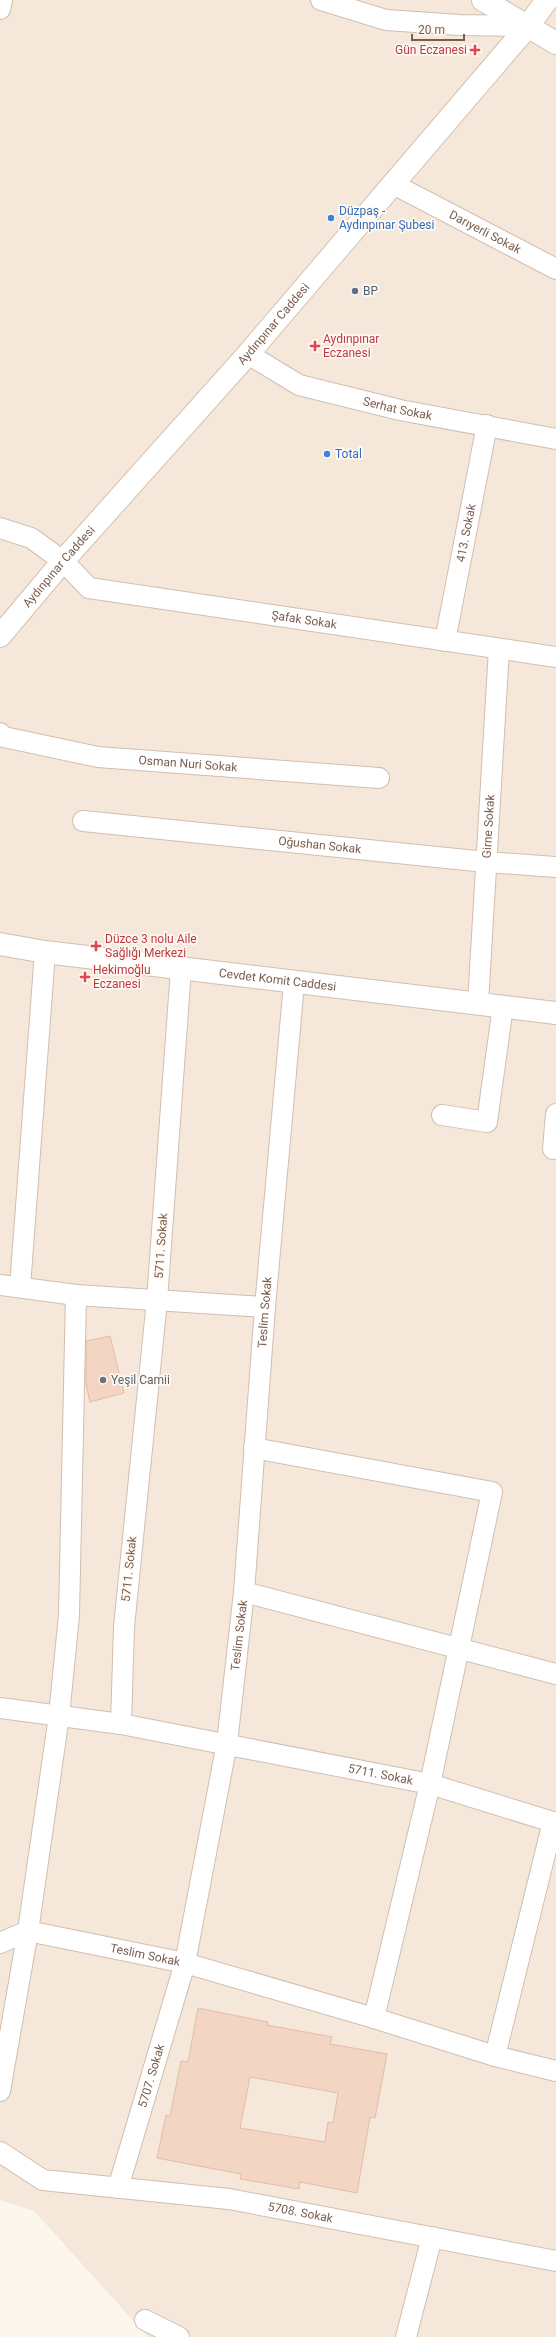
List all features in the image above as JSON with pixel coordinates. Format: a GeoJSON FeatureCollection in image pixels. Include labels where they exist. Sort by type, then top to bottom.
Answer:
{"type":"FeatureCollection","features":[{"type":"Feature","properties":{"kind":"main road"},"geometry":{"type":"LineString","coordinates":[[483,0],[556,43]]}},
{"type":"Feature","properties":{"kind":"main road","name":"Aydınpınar Caddesi"},"geometry":{"type":"LineString","coordinates":[[0,636],[63,561],[248,354],[528,26],[544,4]]}},
{"type":"Feature","properties":{"kind":"main road","name":"Cevdet Komit Caddesi"},"geometry":{"type":"LineString","coordinates":[[0,944],[45,952],[181,969],[556,1013]]}},
{"type":"Feature","properties":{"kind":"street"},"geometry":{"type":"LineString","coordinates":[[0,9],[2,0]]}},
{"type":"Feature","properties":{"kind":"street"},"geometry":{"type":"LineString","coordinates":[[321,0],[386,20],[460,25],[528,26]]}},
{"type":"Feature","properties":{"kind":"street","name":"Darıyerli Sokak"},"geometry":{"type":"LineString","coordinates":[[393,184],[556,269]]}},
{"type":"Feature","properties":{"kind":"street","name":"Serhat Sokak"},"geometry":{"type":"LineString","coordinates":[[248,354],[299,385],[400,410],[556,439]]}},
{"type":"Feature","properties":{"kind":"street","name":"413. Sokak"},"geometry":{"type":"LineString","coordinates":[[445,641],[487,425]]}},
{"type":"Feature","properties":{"kind":"street","name":"Şafak Sokak"},"geometry":{"type":"LineString","coordinates":[[0,528],[31,538],[63,561],[90,588],[556,657]]}},
{"type":"Feature","properties":{"kind":"street","name":"Girne Sokak"},"geometry":{"type":"LineString","coordinates":[[478,1004],[499,649]]}},
{"type":"Feature","properties":{"kind":"street","name":"Osman Nuri Sokak"},"geometry":{"type":"LineString","coordinates":[[0,733],[4,737],[98,757],[379,778]]}},
{"type":"Feature","properties":{"kind":"street","name":"Oğushan Sokak"},"geometry":{"type":"LineString","coordinates":[[83,821],[486,862],[556,867]]}},
{"type":"Feature","properties":{"kind":"street"},"geometry":{"type":"LineString","coordinates":[[20,1287],[45,952]]}},
{"type":"Feature","properties":{"kind":"street","name":"5711. Sokak"},"geometry":{"type":"LineString","coordinates":[[181,969],[157,1300],[124,1627],[121,1724],[430,1784],[554,1822]]}},
{"type":"Feature","properties":{"kind":"street","name":"Teslim Sokak"},"geometry":{"type":"LineString","coordinates":[[28,1931],[185,1963],[227,1744],[244,1592],[265,1307],[294,983]]}},
{"type":"Feature","properties":{"kind":"street"},"geometry":{"type":"LineString","coordinates":[[442,1115],[487,1122],[504,1006]]}},
{"type":"Feature","properties":{"kind":"street"},"geometry":{"type":"LineString","coordinates":[[552,1149],[556,1114]]}},
{"type":"Feature","properties":{"kind":"street"},"geometry":{"type":"LineString","coordinates":[[0,1285],[76,1294],[265,1307]]}},
{"type":"Feature","properties":{"kind":"street"},"geometry":{"type":"LineString","coordinates":[[0,2091],[28,1931],[59,1716],[69,1615],[76,1294]]}},
{"type":"Feature","properties":{"kind":"street"},"geometry":{"type":"LineString","coordinates":[[254,1448],[492,1492],[430,1784],[374,2018]]}},
{"type":"Feature","properties":{"kind":"street"},"geometry":{"type":"LineString","coordinates":[[244,1592],[556,1674]]}},
{"type":"Feature","properties":{"kind":"street"},"geometry":{"type":"LineString","coordinates":[[0,1708],[121,1724]]}},
{"type":"Feature","properties":{"kind":"street"},"geometry":{"type":"LineString","coordinates":[[495,2056],[554,1822]]}},
{"type":"Feature","properties":{"kind":"street"},"geometry":{"type":"LineString","coordinates":[[0,1943],[28,1931]]}},
{"type":"Feature","properties":{"kind":"street"},"geometry":{"type":"LineString","coordinates":[[185,1963],[374,2018],[495,2056],[556,2071]]}},
{"type":"Feature","properties":{"kind":"street","name":"5707. Sokak"},"geometry":{"type":"LineString","coordinates":[[118,2188],[185,1963]]}},
{"type":"Feature","properties":{"kind":"street","name":"5708. Sokak"},"geometry":{"type":"LineString","coordinates":[[0,2152],[43,2180],[228,2199],[556,2261]]}},
{"type":"Feature","properties":{"kind":"street"},"geometry":{"type":"LineString","coordinates":[[406,2337],[432,2237]]}},
{"type":"Feature","properties":{"kind":"street"},"geometry":{"type":"LineString","coordinates":[[145,2320],[180,2337]]}},
{"type":"Feature","properties":{"kind":"shaded area"},"geometry":{"type":"Polygon","coordinates":[[[0,0],[556,0],[556,2337],[148,2337],[34,2211],[0,2200],[0,0]]]}},
{"type":"Feature","properties":{"kind":"building","name":"Yeşil Camii"},"geometry":{"type":"Polygon","coordinates":[[[110,1336],[124,1393],[90,1402],[86,1384],[86,1341],[110,1336]]]}},
{"type":"Feature","properties":{"kind":"building"},"geometry":{"type":"Polygon","coordinates":[[[198,2008],[268,2022],[267,2025],[332,2037],[330,2044],[387,2054],[375,2118],[370,2117],[357,2193],[300,2182],[299,2189],[240,2179],[241,2174],[157,2158],[166,2115],[170,2116],[181,2061],[188,2062],[198,2008]],[[250,2077],[240,2128],[325,2142],[328,2122],[333,2123],[338,2093],[250,2077]]]}},
{"type":"Feature","properties":{"kind":"place","name":"Gün Eczanesi"},"geometry":{"type":"Point","coordinates":[475,50]}},
{"type":"Feature","properties":{"kind":"place","name":"Düzpaş - Aydınpınar Şubesi"},"geometry":{"type":"Point","coordinates":[331,218]}},
{"type":"Feature","properties":{"kind":"place","name":"BP"},"geometry":{"type":"Point","coordinates":[355,291]}},
{"type":"Feature","properties":{"kind":"place","name":"Aydınpınar Eczanesi"},"geometry":{"type":"Point","coordinates":[315,346]}},
{"type":"Feature","properties":{"kind":"place","name":"Total"},"geometry":{"type":"Point","coordinates":[327,454]}},
{"type":"Feature","properties":{"kind":"place","name":"Düzce 3 nolu Aile Sağlığı Merkezi"},"geometry":{"type":"Point","coordinates":[96,946]}},
{"type":"Feature","properties":{"kind":"place","name":"Hekimoğlu Eczanesi"},"geometry":{"type":"Point","coordinates":[85,977]}},
{"type":"Feature","properties":{"kind":"place","name":"Yeşil Camii"},"geometry":{"type":"Point","coordinates":[103,1380]}}]}
